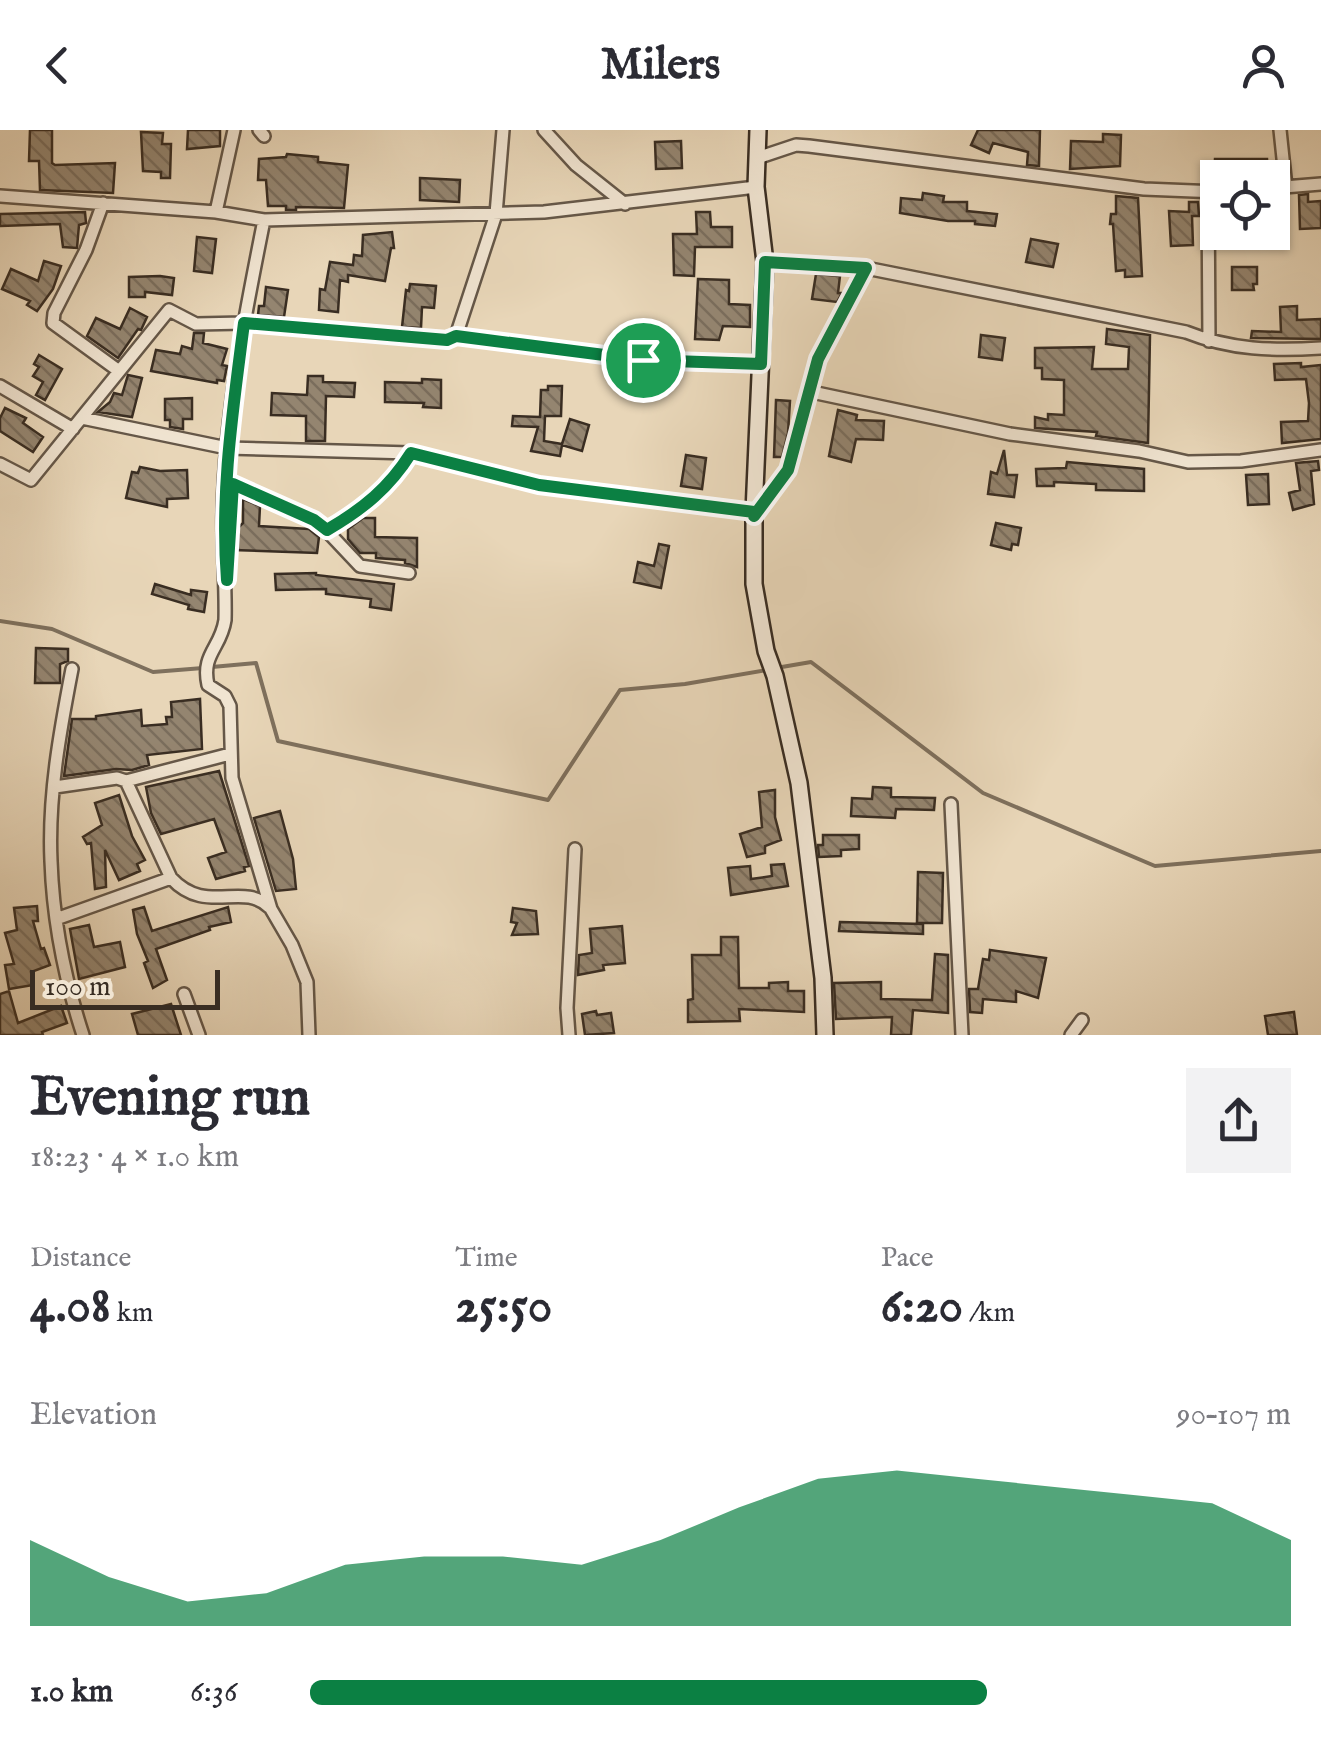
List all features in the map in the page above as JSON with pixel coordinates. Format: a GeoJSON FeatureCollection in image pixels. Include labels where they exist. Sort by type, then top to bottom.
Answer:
{"type":"FeatureCollection","features":[{"type":"Feature","properties":{"kind":"street"},"geometry":{"type":"LineString","coordinates":[[216,212],[234,130]]}},
{"type":"Feature","properties":{"kind":"street"},"geometry":{"type":"LineString","coordinates":[[456,336],[496,214],[503,130]]}},
{"type":"Feature","properties":{"kind":"street"},"geometry":{"type":"LineString","coordinates":[[544,130],[576,165],[625,204]]}},
{"type":"Feature","properties":{"kind":"street"},"geometry":{"type":"LineString","coordinates":[[758,130],[756,187],[765,262],[754,584],[798,783],[823,978],[824,1035]]}},
{"type":"Feature","properties":{"kind":"street"},"geometry":{"type":"LineString","coordinates":[[1279,160],[1280,130]]}},
{"type":"Feature","properties":{"kind":"street"},"geometry":{"type":"LineString","coordinates":[[757,158],[796,145],[810,146],[1144,189],[1200,191]]}},
{"type":"Feature","properties":{"kind":"street"},"geometry":{"type":"LineString","coordinates":[[1290,186],[1321,184]]}},
{"type":"Feature","properties":{"kind":"street"},"geometry":{"type":"LineString","coordinates":[[0,196],[216,212],[264,220],[496,214],[625,204],[756,187]]}},
{"type":"Feature","properties":{"kind":"street"},"geometry":{"type":"LineString","coordinates":[[103,204],[53,323],[119,370]]}},
{"type":"Feature","properties":{"kind":"street"},"geometry":{"type":"LineString","coordinates":[[227,580],[227,448],[244,323],[264,220]]}},
{"type":"Feature","properties":{"kind":"street"},"geometry":{"type":"LineString","coordinates":[[1209,341],[1211,250]]}},
{"type":"Feature","properties":{"kind":"street"},"geometry":{"type":"LineString","coordinates":[[765,262],[866,268],[1186,332],[1232,347],[1278,351],[1321,348]]}},
{"type":"Feature","properties":{"kind":"street"},"geometry":{"type":"LineString","coordinates":[[754,514],[788,470],[818,359],[866,268]]}},
{"type":"Feature","properties":{"kind":"street"},"geometry":{"type":"LineString","coordinates":[[0,464],[31,480],[169,310],[196,324],[244,323],[447,340],[456,336],[643,360],[761,364]]}},
{"type":"Feature","properties":{"kind":"street"},"geometry":{"type":"LineString","coordinates":[[0,386],[72,429]]}},
{"type":"Feature","properties":{"kind":"street"},"geometry":{"type":"LineString","coordinates":[[812,392],[1010,434],[1139,451],[1188,462],[1321,450]]}},
{"type":"Feature","properties":{"kind":"street"},"geometry":{"type":"LineString","coordinates":[[82,418],[227,448],[411,453],[539,485],[754,514]]}},
{"type":"Feature","properties":{"kind":"street"},"geometry":{"type":"LineString","coordinates":[[327,530],[363,509],[394,480],[411,453]]}},
{"type":"Feature","properties":{"kind":"street"},"geometry":{"type":"LineString","coordinates":[[224,549],[233,484]]}},
{"type":"Feature","properties":{"kind":"street"},"geometry":{"type":"LineString","coordinates":[[233,484],[314,520],[360,566],[409,573]]}},
{"type":"Feature","properties":{"kind":"street"},"geometry":{"type":"LineString","coordinates":[[233,484],[224,631],[205,669],[208,685],[225,696],[230,706],[232,778],[271,909],[307,982],[309,1035]]}},
{"type":"Feature","properties":{"kind":"street"},"geometry":{"type":"LineString","coordinates":[[72,669],[55,787],[50,858],[56,919],[82,1035]]}},
{"type":"Feature","properties":{"kind":"street"},"geometry":{"type":"LineString","coordinates":[[55,787],[117,778],[126,781],[230,754]]}},
{"type":"Feature","properties":{"kind":"street"},"geometry":{"type":"LineString","coordinates":[[126,781],[172,878],[191,894],[218,899],[247,894],[259,897],[271,909]]}},
{"type":"Feature","properties":{"kind":"street"},"geometry":{"type":"LineString","coordinates":[[951,804],[962,1035]]}},
{"type":"Feature","properties":{"kind":"street"},"geometry":{"type":"LineString","coordinates":[[568,1035],[575,849]]}},
{"type":"Feature","properties":{"kind":"street"},"geometry":{"type":"LineString","coordinates":[[56,919],[172,878]]}},
{"type":"Feature","properties":{"kind":"street"},"geometry":{"type":"LineString","coordinates":[[184,994],[198,1035]]}},
{"type":"Feature","properties":{"kind":"street"},"geometry":{"type":"LineString","coordinates":[[1071,1035],[1082,1020]]}},
{"type":"Feature","properties":{"kind":"building"},"geometry":{"type":"Polygon","coordinates":[[[30,130],[52,130],[55,165],[115,163],[113,193],[40,190],[39,161],[29,161],[30,130]]]}},
{"type":"Feature","properties":{"kind":"building"},"geometry":{"type":"Polygon","coordinates":[[[188,130],[220,130],[220,146],[187,149],[188,130]]]}},
{"type":"Feature","properties":{"kind":"building"},"geometry":{"type":"Polygon","coordinates":[[[978,130],[1040,130],[1039,166],[1027,165],[1028,152],[993,143],[989,153],[971,145],[978,130]]]}},
{"type":"Feature","properties":{"kind":"building"},"geometry":{"type":"Polygon","coordinates":[[[141,132],[163,133],[162,144],[171,144],[170,178],[161,178],[161,172],[143,171],[141,132]]]}},
{"type":"Feature","properties":{"kind":"building"},"geometry":{"type":"Polygon","coordinates":[[[1103,134],[1121,135],[1120,166],[1070,169],[1071,141],[1103,142],[1103,134]]]}},
{"type":"Feature","properties":{"kind":"building"},"geometry":{"type":"Polygon","coordinates":[[[681,141],[682,168],[656,169],[655,142],[681,141]]]}},
{"type":"Feature","properties":{"kind":"building"},"geometry":{"type":"Polygon","coordinates":[[[287,154],[348,165],[344,208],[286,210],[286,206],[268,206],[266,180],[258,180],[259,159],[287,154]]]}},
{"type":"Feature","properties":{"kind":"building"},"geometry":{"type":"Polygon","coordinates":[[[420,178],[460,180],[459,202],[420,200],[420,178]]]}},
{"type":"Feature","properties":{"kind":"building"},"geometry":{"type":"Polygon","coordinates":[[[923,193],[944,196],[943,202],[967,202],[967,211],[997,214],[995,226],[900,213],[901,198],[922,200],[923,193]]]}},
{"type":"Feature","properties":{"kind":"building"},"geometry":{"type":"Polygon","coordinates":[[[1308,194],[1308,202],[1321,201],[1321,228],[1300,229],[1299,195],[1308,194]]]}},
{"type":"Feature","properties":{"kind":"building"},"geometry":{"type":"Polygon","coordinates":[[[1116,196],[1138,198],[1142,276],[1125,277],[1125,270],[1116,271],[1110,224],[1111,214],[1116,214],[1116,196]]]}},
{"type":"Feature","properties":{"kind":"building"},"geometry":{"type":"Polygon","coordinates":[[[1189,202],[1198,202],[1199,216],[1192,216],[1193,245],[1171,246],[1169,211],[1189,212],[1189,202]]]}},
{"type":"Feature","properties":{"kind":"building"},"geometry":{"type":"Polygon","coordinates":[[[85,212],[86,223],[79,225],[77,248],[63,247],[60,224],[0,226],[0,214],[85,212]]]}},
{"type":"Feature","properties":{"kind":"building"},"geometry":{"type":"Polygon","coordinates":[[[696,212],[710,212],[711,227],[732,227],[732,247],[695,247],[694,276],[674,275],[673,234],[697,234],[696,212]]]}},
{"type":"Feature","properties":{"kind":"building"},"geometry":{"type":"Polygon","coordinates":[[[392,232],[394,248],[385,281],[348,275],[348,282],[340,280],[338,312],[319,310],[320,289],[325,290],[330,262],[353,265],[354,255],[362,256],[363,235],[392,232]]]}},
{"type":"Feature","properties":{"kind":"building"},"geometry":{"type":"Polygon","coordinates":[[[197,237],[216,239],[212,273],[194,271],[197,237]]]}},
{"type":"Feature","properties":{"kind":"building"},"geometry":{"type":"Polygon","coordinates":[[[1031,239],[1058,244],[1053,267],[1026,262],[1031,239]]]}},
{"type":"Feature","properties":{"kind":"building"},"geometry":{"type":"Polygon","coordinates":[[[44,261],[61,266],[53,289],[37,311],[27,305],[30,301],[2,289],[11,269],[38,281],[44,261]]]}},
{"type":"Feature","properties":{"kind":"building"},"geometry":{"type":"Polygon","coordinates":[[[1232,267],[1257,267],[1254,290],[1232,290],[1232,267]]]}},
{"type":"Feature","properties":{"kind":"building"},"geometry":{"type":"Polygon","coordinates":[[[816,274],[840,276],[838,293],[842,293],[837,302],[812,299],[816,274]]]}},
{"type":"Feature","properties":{"kind":"building"},"geometry":{"type":"Polygon","coordinates":[[[129,277],[174,278],[172,295],[145,292],[145,297],[129,297],[129,277]]]}},
{"type":"Feature","properties":{"kind":"building"},"geometry":{"type":"Polygon","coordinates":[[[698,279],[729,280],[729,304],[750,305],[750,327],[723,326],[719,340],[695,339],[698,279]]]}},
{"type":"Feature","properties":{"kind":"building"},"geometry":{"type":"Polygon","coordinates":[[[410,284],[436,286],[434,308],[422,307],[421,328],[402,327],[410,284]]]}},
{"type":"Feature","properties":{"kind":"building"},"geometry":{"type":"Polygon","coordinates":[[[266,287],[288,290],[284,317],[258,315],[259,306],[264,306],[266,287]]]}},
{"type":"Feature","properties":{"kind":"building"},"geometry":{"type":"Polygon","coordinates":[[[1297,306],[1297,320],[1321,319],[1321,339],[1251,338],[1252,331],[1281,332],[1280,307],[1297,306]]]}},
{"type":"Feature","properties":{"kind":"building"},"geometry":{"type":"Polygon","coordinates":[[[130,308],[147,317],[118,358],[87,336],[96,318],[120,329],[130,308]]]}},
{"type":"Feature","properties":{"kind":"building"},"geometry":{"type":"Polygon","coordinates":[[[1107,329],[1150,335],[1148,443],[1096,436],[1097,432],[1035,428],[1035,417],[1048,420],[1048,414],[1064,415],[1064,380],[1042,379],[1042,368],[1035,368],[1035,348],[1094,347],[1092,369],[1128,369],[1129,347],[1106,344],[1107,329]]]}},
{"type":"Feature","properties":{"kind":"building"},"geometry":{"type":"Polygon","coordinates":[[[194,333],[204,333],[203,343],[227,349],[222,365],[227,366],[224,381],[151,371],[156,350],[180,354],[182,346],[192,349],[194,333]]]}},
{"type":"Feature","properties":{"kind":"building"},"geometry":{"type":"Polygon","coordinates":[[[981,335],[1005,338],[1002,360],[979,357],[981,335]]]}},
{"type":"Feature","properties":{"kind":"building"},"geometry":{"type":"Polygon","coordinates":[[[39,355],[62,369],[45,400],[36,395],[43,382],[33,376],[39,367],[34,364],[39,355]]]}},
{"type":"Feature","properties":{"kind":"building"},"geometry":{"type":"Polygon","coordinates":[[[1301,363],[1301,367],[1321,365],[1321,439],[1282,443],[1281,422],[1308,421],[1309,403],[1306,379],[1275,380],[1274,364],[1301,363]]]}},
{"type":"Feature","properties":{"kind":"building"},"geometry":{"type":"Polygon","coordinates":[[[128,375],[142,378],[132,417],[98,412],[114,393],[122,395],[128,375]]]}},
{"type":"Feature","properties":{"kind":"building"},"geometry":{"type":"Polygon","coordinates":[[[308,376],[323,376],[323,382],[355,383],[354,397],[326,396],[325,441],[306,441],[306,416],[271,415],[272,393],[307,395],[308,376]]]}},
{"type":"Feature","properties":{"kind":"building"},"geometry":{"type":"Polygon","coordinates":[[[422,379],[441,380],[441,408],[423,407],[424,403],[385,402],[385,382],[422,383],[422,379]]]}},
{"type":"Feature","properties":{"kind":"building"},"geometry":{"type":"Polygon","coordinates":[[[548,386],[562,386],[561,416],[545,416],[544,441],[562,444],[570,419],[589,425],[582,451],[562,445],[560,456],[531,451],[538,427],[512,426],[513,416],[540,417],[541,390],[548,390],[548,386]]]}},
{"type":"Feature","properties":{"kind":"building"},"geometry":{"type":"Polygon","coordinates":[[[192,398],[192,419],[183,419],[183,429],[170,427],[170,420],[165,420],[165,399],[192,398]]]}},
{"type":"Feature","properties":{"kind":"building"},"geometry":{"type":"Polygon","coordinates":[[[776,400],[790,401],[782,457],[774,457],[776,400]]]}},
{"type":"Feature","properties":{"kind":"building"},"geometry":{"type":"Polygon","coordinates":[[[5,408],[26,418],[23,423],[43,437],[33,452],[0,431],[5,408]]]}},
{"type":"Feature","properties":{"kind":"building"},"geometry":{"type":"Polygon","coordinates":[[[838,410],[857,415],[856,420],[884,421],[883,440],[856,439],[851,462],[829,456],[838,410]]]}},
{"type":"Feature","properties":{"kind":"building"},"geometry":{"type":"Polygon","coordinates":[[[1004,450],[1007,475],[1017,475],[1014,497],[988,494],[991,472],[997,474],[1004,450]]]}},
{"type":"Feature","properties":{"kind":"building"},"geometry":{"type":"Polygon","coordinates":[[[686,455],[706,458],[702,489],[681,486],[686,455]]]}},
{"type":"Feature","properties":{"kind":"building"},"geometry":{"type":"Polygon","coordinates":[[[1318,461],[1319,470],[1311,471],[1314,504],[1293,510],[1289,493],[1300,490],[1296,463],[1318,461]]]}},
{"type":"Feature","properties":{"kind":"building"},"geometry":{"type":"Polygon","coordinates":[[[1067,462],[1144,469],[1144,491],[1096,490],[1096,484],[1054,482],[1054,486],[1037,486],[1036,469],[1066,468],[1067,462]]]}},
{"type":"Feature","properties":{"kind":"building"},"geometry":{"type":"Polygon","coordinates":[[[140,467],[187,470],[188,498],[167,499],[167,507],[126,498],[132,472],[138,473],[140,467]]]}},
{"type":"Feature","properties":{"kind":"building"},"geometry":{"type":"Polygon","coordinates":[[[1268,474],[1269,504],[1248,505],[1246,475],[1268,474]]]}},
{"type":"Feature","properties":{"kind":"building"},"geometry":{"type":"Polygon","coordinates":[[[243,499],[260,506],[259,526],[309,529],[319,537],[317,553],[233,550],[232,534],[243,523],[243,499]]]}},
{"type":"Feature","properties":{"kind":"building"},"geometry":{"type":"Polygon","coordinates":[[[363,518],[375,518],[375,537],[417,538],[417,567],[405,560],[360,553],[348,539],[348,529],[363,518]]]}},
{"type":"Feature","properties":{"kind":"building"},"geometry":{"type":"Polygon","coordinates":[[[996,523],[1021,528],[1018,545],[1012,544],[1011,550],[991,545],[996,523]]]}},
{"type":"Feature","properties":{"kind":"building"},"geometry":{"type":"Polygon","coordinates":[[[659,544],[669,546],[661,588],[634,582],[638,562],[654,566],[659,544]]]}},
{"type":"Feature","properties":{"kind":"building"},"geometry":{"type":"Polygon","coordinates":[[[316,573],[394,584],[391,610],[370,607],[371,599],[326,594],[326,589],[276,590],[275,574],[316,573]]]}},
{"type":"Feature","properties":{"kind":"building"},"geometry":{"type":"Polygon","coordinates":[[[155,584],[191,595],[191,590],[207,592],[204,612],[152,594],[155,584]]]}},
{"type":"Feature","properties":{"kind":"building"},"geometry":{"type":"Polygon","coordinates":[[[36,648],[68,649],[68,661],[60,664],[60,683],[35,683],[36,648]]]}},
{"type":"Feature","properties":{"kind":"building"},"geometry":{"type":"Polygon","coordinates":[[[200,699],[202,749],[147,755],[149,765],[132,770],[64,776],[72,719],[96,719],[141,710],[142,726],[167,724],[166,717],[172,717],[171,702],[200,699]]]}},
{"type":"Feature","properties":{"kind":"building"},"geometry":{"type":"Polygon","coordinates":[[[219,771],[249,866],[244,867],[245,871],[216,879],[208,858],[226,852],[214,819],[161,834],[151,813],[146,787],[219,771]]]}},
{"type":"Feature","properties":{"kind":"building"},"geometry":{"type":"Polygon","coordinates":[[[873,787],[891,788],[891,797],[935,798],[934,810],[896,809],[895,818],[851,816],[852,798],[872,799],[873,787]]]}},
{"type":"Feature","properties":{"kind":"building"},"geometry":{"type":"Polygon","coordinates":[[[775,790],[775,817],[781,840],[765,846],[765,853],[747,857],[740,834],[762,827],[759,792],[775,790]]]}},
{"type":"Feature","properties":{"kind":"building"},"geometry":{"type":"Polygon","coordinates":[[[119,795],[132,836],[145,860],[137,864],[140,871],[119,880],[105,850],[106,887],[95,889],[91,843],[87,844],[83,837],[102,825],[95,803],[119,795]]]}},
{"type":"Feature","properties":{"kind":"building"},"geometry":{"type":"Polygon","coordinates":[[[280,811],[293,859],[296,889],[276,891],[254,818],[280,811]]]}},
{"type":"Feature","properties":{"kind":"building"},"geometry":{"type":"Polygon","coordinates":[[[823,835],[859,835],[859,849],[841,850],[841,856],[819,857],[818,845],[823,845],[823,835]]]}},
{"type":"Feature","properties":{"kind":"building"},"geometry":{"type":"Polygon","coordinates":[[[784,864],[788,886],[731,895],[728,868],[750,866],[751,879],[772,876],[771,865],[784,864]]]}},
{"type":"Feature","properties":{"kind":"building"},"geometry":{"type":"Polygon","coordinates":[[[918,872],[943,873],[942,923],[917,923],[918,872]]]}},
{"type":"Feature","properties":{"kind":"building"},"geometry":{"type":"Polygon","coordinates":[[[37,906],[38,921],[33,921],[50,965],[31,972],[33,985],[9,989],[5,965],[14,964],[5,933],[17,930],[14,908],[37,906]]]}},
{"type":"Feature","properties":{"kind":"building"},"geometry":{"type":"Polygon","coordinates":[[[144,907],[152,931],[228,907],[231,922],[156,949],[167,980],[153,988],[133,910],[144,907]]]}},
{"type":"Feature","properties":{"kind":"building"},"geometry":{"type":"Polygon","coordinates":[[[513,908],[536,911],[538,934],[512,935],[517,923],[511,922],[513,908]]]}},
{"type":"Feature","properties":{"kind":"building"},"geometry":{"type":"Polygon","coordinates":[[[840,922],[923,924],[923,934],[839,931],[840,922]]]}},
{"type":"Feature","properties":{"kind":"building"},"geometry":{"type":"Polygon","coordinates":[[[89,925],[94,947],[120,942],[125,967],[79,979],[70,929],[89,925]]]}},
{"type":"Feature","properties":{"kind":"building"},"geometry":{"type":"Polygon","coordinates":[[[622,926],[625,963],[603,965],[604,970],[578,975],[579,955],[592,953],[590,929],[622,926]]]}},
{"type":"Feature","properties":{"kind":"building"},"geometry":{"type":"Polygon","coordinates":[[[721,937],[738,937],[739,988],[769,988],[769,983],[788,982],[788,991],[804,991],[804,1012],[739,1009],[740,1021],[688,1022],[688,1000],[693,999],[692,955],[721,955],[721,937]]]}},
{"type":"Feature","properties":{"kind":"building"},"geometry":{"type":"Polygon","coordinates":[[[990,950],[1046,958],[1038,998],[1016,991],[1016,1002],[983,999],[982,1013],[970,1012],[969,989],[978,989],[983,959],[989,960],[990,950]]]}},
{"type":"Feature","properties":{"kind":"building"},"geometry":{"type":"Polygon","coordinates":[[[935,954],[948,955],[948,1013],[913,1010],[911,1035],[891,1035],[892,1017],[836,1019],[834,983],[881,982],[881,999],[932,1000],[935,954]]]}},
{"type":"Feature","properties":{"kind":"building"},"geometry":{"type":"Polygon","coordinates":[[[9,991],[18,1023],[61,1006],[67,1023],[42,1032],[43,1035],[0,1035],[0,994],[9,991]]]}},
{"type":"Feature","properties":{"kind":"building"},"geometry":{"type":"Polygon","coordinates":[[[171,1004],[181,1035],[138,1035],[132,1014],[171,1004]]]}},
{"type":"Feature","properties":{"kind":"building"},"geometry":{"type":"Polygon","coordinates":[[[596,1011],[597,1015],[611,1013],[614,1033],[585,1035],[582,1014],[596,1011]]]}},
{"type":"Feature","properties":{"kind":"building"},"geometry":{"type":"Polygon","coordinates":[[[1294,1012],[1297,1035],[1268,1035],[1265,1016],[1294,1012]]]}},
{"type":"Feature","properties":{"kind":"waterway"},"geometry":{"type":"LineString","coordinates":[[0,621],[52,629],[153,672],[203,668]]}},
{"type":"Feature","properties":{"kind":"waterway"},"geometry":{"type":"LineString","coordinates":[[776,668],[811,662],[983,793],[1155,866],[1321,851]]}},
{"type":"Feature","properties":{"kind":"waterway"},"geometry":{"type":"LineString","coordinates":[[212,667],[256,663],[278,741],[548,800],[620,690],[767,670]]}},
{"type":"Feature","properties":{"kind":"route"},"geometry":{"type":"LineString","coordinates":[[765,262],[866,268],[818,359],[788,470],[754,516],[754,512],[539,485],[411,453],[394,480],[363,509],[327,530],[314,520],[233,484],[227,580],[223,512],[227,448],[244,323],[447,340],[456,336],[643,360],[761,364],[765,262]]}}]}
